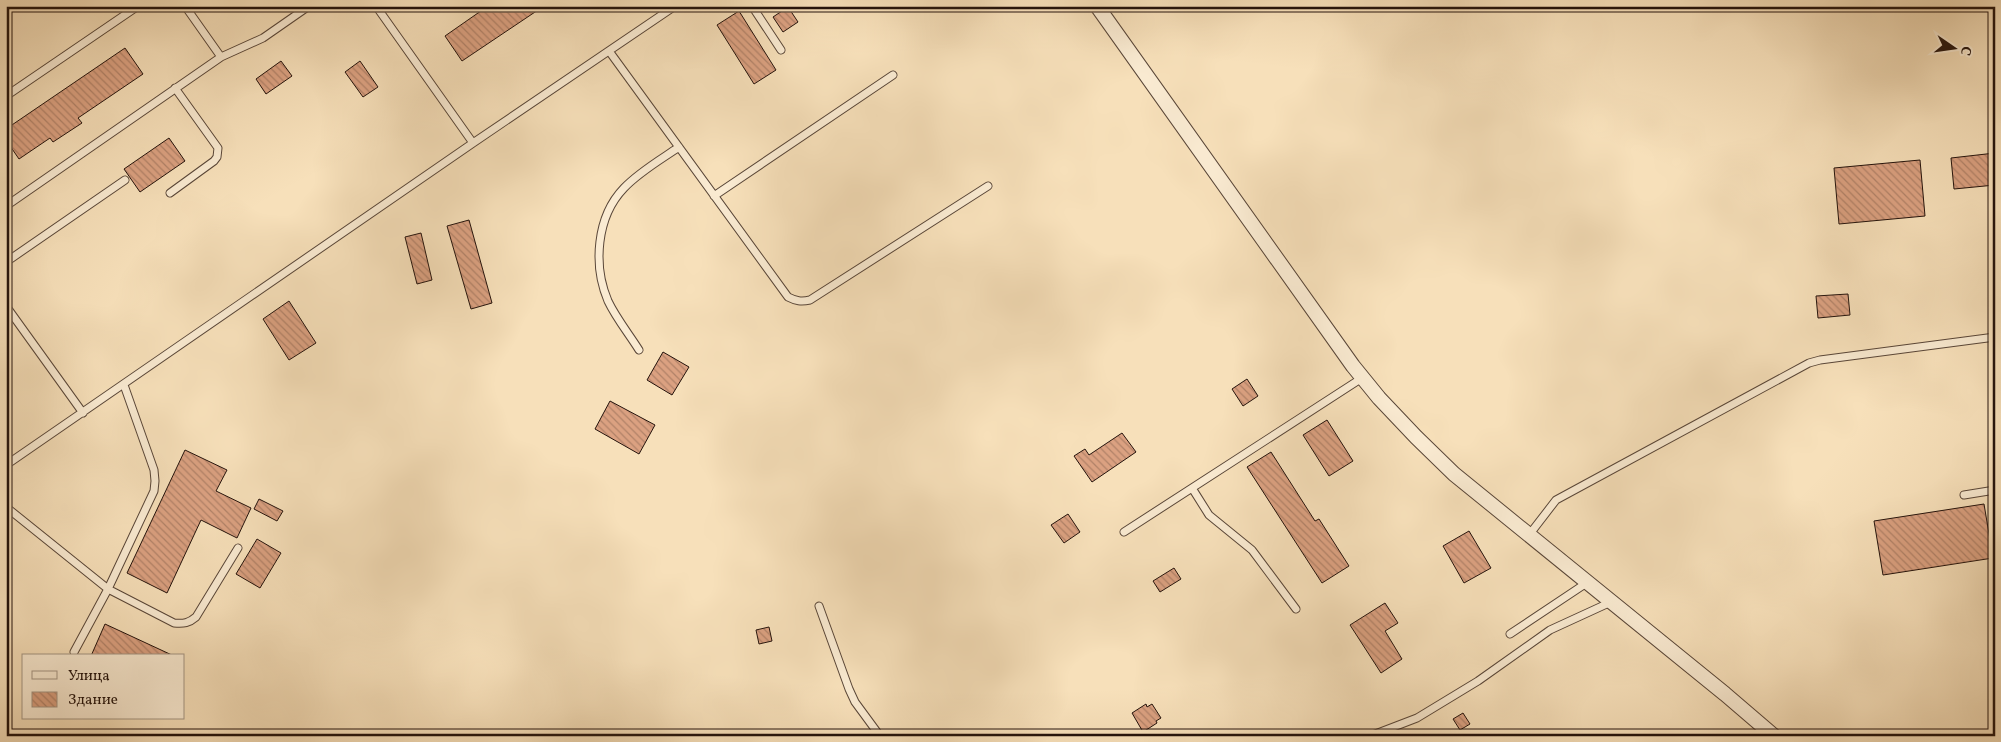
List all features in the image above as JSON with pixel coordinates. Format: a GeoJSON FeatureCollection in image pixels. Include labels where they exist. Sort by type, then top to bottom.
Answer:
{"type":"FeatureCollection","features":[{"type":"Feature","properties":{"kind":"street"},"geometry":{"type":"LineString","coordinates":[[1097,6],[1314,313],[1362,378],[1416,438],[1454,474],[1774,736]]}},
{"type":"Feature","properties":{"kind":"lane"},"geometry":{"type":"LineString","coordinates":[[6,96],[138,6]]}},
{"type":"Feature","properties":{"kind":"lane"},"geometry":{"type":"LineString","coordinates":[[185,6],[221,57]]}},
{"type":"Feature","properties":{"kind":"lane"},"geometry":{"type":"LineString","coordinates":[[6,206],[221,57],[263,38],[309,6]]}},
{"type":"Feature","properties":{"kind":"lane"},"geometry":{"type":"LineString","coordinates":[[376,6],[473,143]]}},
{"type":"Feature","properties":{"kind":"lane"},"geometry":{"type":"LineString","coordinates":[[6,466],[473,143],[675,6]]}},
{"type":"Feature","properties":{"kind":"lane"},"geometry":{"type":"LineString","coordinates":[[752,6],[780,50]]}},
{"type":"Feature","properties":{"kind":"lane"},"geometry":{"type":"LineString","coordinates":[[609,51],[788,297],[802,302],[810,300],[988,186]]}},
{"type":"Feature","properties":{"kind":"lane"},"geometry":{"type":"LineString","coordinates":[[714,196],[893,75]]}},
{"type":"Feature","properties":{"kind":"lane"},"geometry":{"type":"LineString","coordinates":[[170,192],[214,161],[218,153],[218,148],[175,88]]}},
{"type":"Feature","properties":{"kind":"lane"},"geometry":{"type":"LineString","coordinates":[[639,350],[609,303],[605,292],[599,261],[600,241],[604,223],[612,204],[622,190],[636,177],[679,147]]}},
{"type":"Feature","properties":{"kind":"lane"},"geometry":{"type":"LineString","coordinates":[[6,262],[125,180]]}},
{"type":"Feature","properties":{"kind":"lane"},"geometry":{"type":"LineString","coordinates":[[6,306],[83,413]]}},
{"type":"Feature","properties":{"kind":"lane"},"geometry":{"type":"LineString","coordinates":[[1529,534],[1556,500],[1809,363],[1995,337]]}},
{"type":"Feature","properties":{"kind":"lane"},"geometry":{"type":"LineString","coordinates":[[1124,532],[1362,378]]}},
{"type":"Feature","properties":{"kind":"lane"},"geometry":{"type":"LineString","coordinates":[[74,652],[108,589],[154,491],[154,470],[124,385]]}},
{"type":"Feature","properties":{"kind":"lane"},"geometry":{"type":"LineString","coordinates":[[1192,488],[1209,516],[1252,550],[1296,609]]}},
{"type":"Feature","properties":{"kind":"lane"},"geometry":{"type":"LineString","coordinates":[[1964,495],[1995,490]]}},
{"type":"Feature","properties":{"kind":"lane"},"geometry":{"type":"LineString","coordinates":[[6,507],[108,589],[174,623],[183,624],[190,622],[196,617],[238,548]]}},
{"type":"Feature","properties":{"kind":"lane"},"geometry":{"type":"LineString","coordinates":[[1510,634],[1588,582]]}},
{"type":"Feature","properties":{"kind":"lane"},"geometry":{"type":"LineString","coordinates":[[1370,736],[1417,718],[1478,680],[1550,630],[1612,602]]}},
{"type":"Feature","properties":{"kind":"lane"},"geometry":{"type":"LineString","coordinates":[[819,606],[855,702],[880,736]]}},
{"type":"Feature","properties":{"kind":"building"},"geometry":{"type":"Polygon","coordinates":[[[488,6],[544,6],[462,61],[445,36],[488,6]]]}},
{"type":"Feature","properties":{"kind":"building"},"geometry":{"type":"Polygon","coordinates":[[[788,7],[798,22],[783,32],[773,17],[788,7]]]}},
{"type":"Feature","properties":{"kind":"building"},"geometry":{"type":"Polygon","coordinates":[[[739,11],[776,70],[754,84],[717,25],[739,11]]]}},
{"type":"Feature","properties":{"kind":"building"},"geometry":{"type":"Polygon","coordinates":[[[125,48],[143,74],[78,118],[82,123],[53,142],[50,138],[19,159],[6,140],[6,129],[125,48]]]}},
{"type":"Feature","properties":{"kind":"building"},"geometry":{"type":"Polygon","coordinates":[[[281,61],[292,76],[266,94],[256,79],[281,61]]]}},
{"type":"Feature","properties":{"kind":"building"},"geometry":{"type":"Polygon","coordinates":[[[360,61],[378,87],[363,97],[345,72],[360,61]]]}},
{"type":"Feature","properties":{"kind":"building"},"geometry":{"type":"Polygon","coordinates":[[[169,138],[185,161],[140,192],[124,169],[169,138]]]}},
{"type":"Feature","properties":{"kind":"building"},"geometry":{"type":"Polygon","coordinates":[[[1995,153],[1995,185],[1954,189],[1951,158],[1995,153]]]}},
{"type":"Feature","properties":{"kind":"building"},"geometry":{"type":"Polygon","coordinates":[[[1920,160],[1925,216],[1839,224],[1834,168],[1920,160]]]}},
{"type":"Feature","properties":{"kind":"building"},"geometry":{"type":"Polygon","coordinates":[[[469,220],[492,303],[471,309],[447,226],[469,220]]]}},
{"type":"Feature","properties":{"kind":"building"},"geometry":{"type":"Polygon","coordinates":[[[421,233],[432,280],[417,284],[405,237],[421,233]]]}},
{"type":"Feature","properties":{"kind":"building"},"geometry":{"type":"Polygon","coordinates":[[[1848,294],[1850,315],[1818,318],[1816,296],[1848,294]]]}},
{"type":"Feature","properties":{"kind":"building"},"geometry":{"type":"Polygon","coordinates":[[[289,301],[316,343],[289,360],[263,319],[289,301]]]}},
{"type":"Feature","properties":{"kind":"building"},"geometry":{"type":"Polygon","coordinates":[[[663,352],[689,367],[672,395],[647,380],[663,352]]]}},
{"type":"Feature","properties":{"kind":"building"},"geometry":{"type":"Polygon","coordinates":[[[1247,379],[1258,396],[1243,406],[1232,389],[1247,379]]]}},
{"type":"Feature","properties":{"kind":"building"},"geometry":{"type":"Polygon","coordinates":[[[610,401],[655,425],[639,454],[595,429],[610,401]]]}},
{"type":"Feature","properties":{"kind":"building"},"geometry":{"type":"Polygon","coordinates":[[[1327,420],[1353,461],[1329,476],[1303,435],[1327,420]]]}},
{"type":"Feature","properties":{"kind":"building"},"geometry":{"type":"Polygon","coordinates":[[[1122,433],[1136,452],[1092,482],[1074,456],[1085,449],[1089,455],[1122,433]]]}},
{"type":"Feature","properties":{"kind":"building"},"geometry":{"type":"Polygon","coordinates":[[[185,450],[227,470],[216,491],[251,508],[237,538],[201,520],[167,593],[127,573],[185,450]]]}},
{"type":"Feature","properties":{"kind":"building"},"geometry":{"type":"Polygon","coordinates":[[[1271,452],[1315,521],[1319,519],[1349,566],[1322,583],[1247,467],[1271,452]]]}},
{"type":"Feature","properties":{"kind":"building"},"geometry":{"type":"Polygon","coordinates":[[[259,499],[283,511],[277,521],[254,509],[259,499]]]}},
{"type":"Feature","properties":{"kind":"building"},"geometry":{"type":"Polygon","coordinates":[[[1984,504],[1993,558],[1883,575],[1874,521],[1984,504]]]}},
{"type":"Feature","properties":{"kind":"building"},"geometry":{"type":"Polygon","coordinates":[[[1068,514],[1080,532],[1064,543],[1051,525],[1068,514]]]}},
{"type":"Feature","properties":{"kind":"building"},"geometry":{"type":"Polygon","coordinates":[[[1469,531],[1491,568],[1464,583],[1443,546],[1469,531]]]}},
{"type":"Feature","properties":{"kind":"building"},"geometry":{"type":"Polygon","coordinates":[[[257,539],[281,553],[260,588],[236,574],[257,539]]]}},
{"type":"Feature","properties":{"kind":"building"},"geometry":{"type":"Polygon","coordinates":[[[1174,568],[1181,579],[1160,592],[1153,581],[1174,568]]]}},
{"type":"Feature","properties":{"kind":"building"},"geometry":{"type":"Polygon","coordinates":[[[1385,603],[1398,623],[1385,631],[1402,659],[1381,673],[1350,625],[1385,603]]]}},
{"type":"Feature","properties":{"kind":"building"},"geometry":{"type":"Polygon","coordinates":[[[105,624],[170,654],[92,654],[105,624]]]}},
{"type":"Feature","properties":{"kind":"building"},"geometry":{"type":"Polygon","coordinates":[[[769,627],[772,641],[759,644],[756,630],[769,627]]]}},
{"type":"Feature","properties":{"kind":"building"},"geometry":{"type":"Polygon","coordinates":[[[1146,704],[1147,707],[1152,704],[1161,718],[1143,732],[1132,713],[1146,704]]]}},
{"type":"Feature","properties":{"kind":"building"},"geometry":{"type":"Polygon","coordinates":[[[1463,713],[1470,724],[1460,730],[1453,719],[1463,713]]]}}]}
